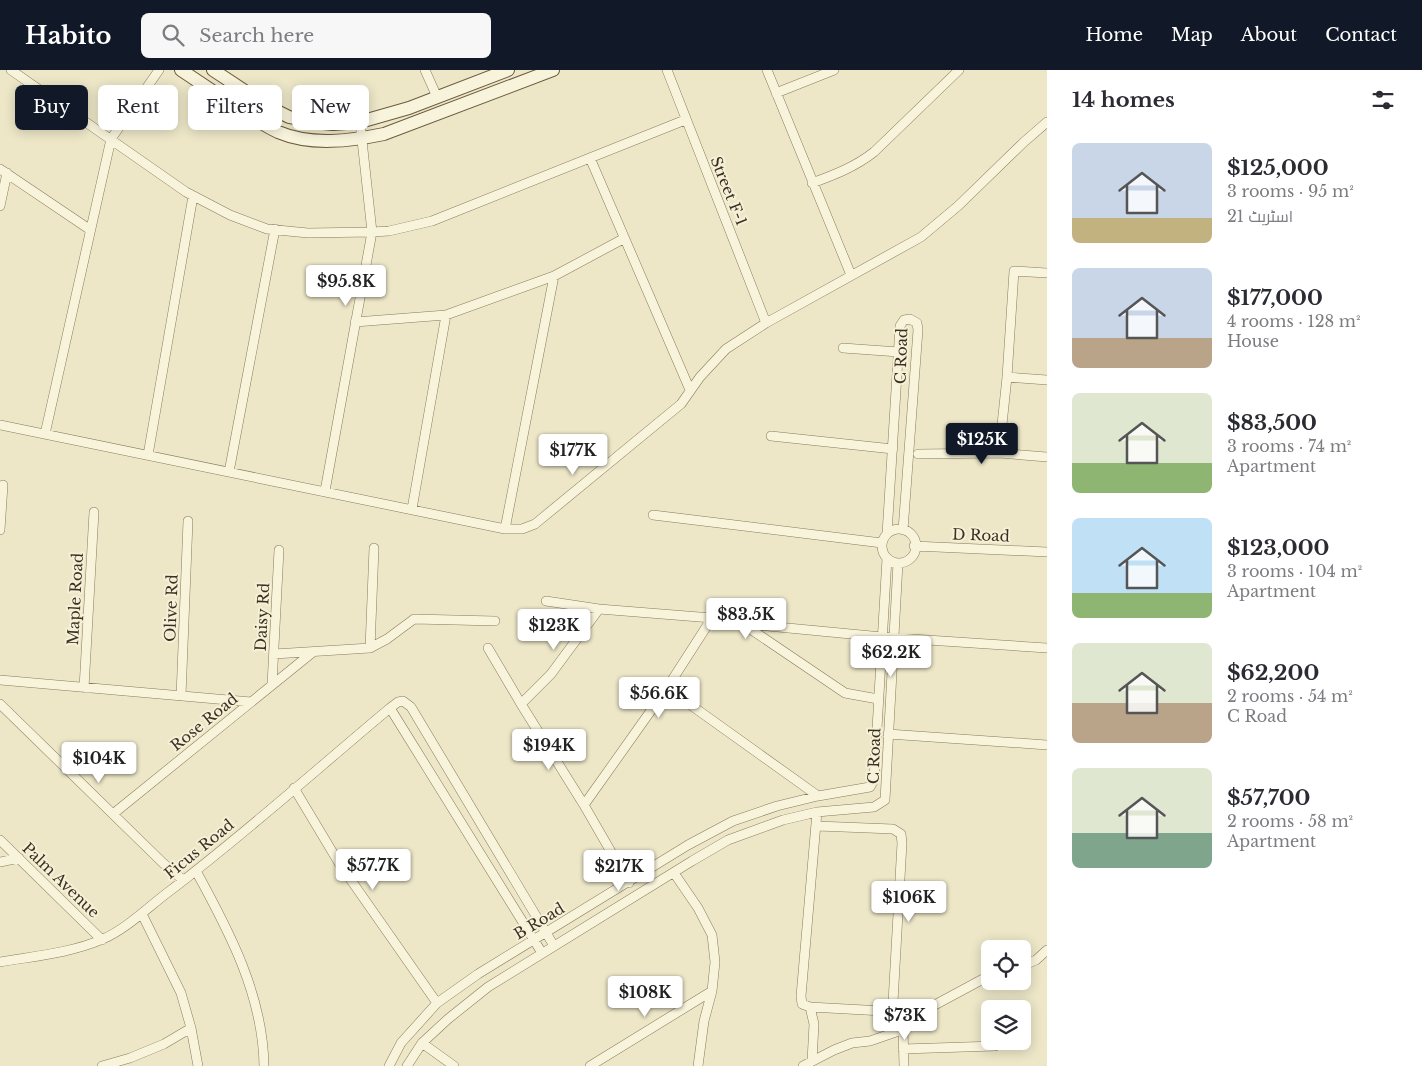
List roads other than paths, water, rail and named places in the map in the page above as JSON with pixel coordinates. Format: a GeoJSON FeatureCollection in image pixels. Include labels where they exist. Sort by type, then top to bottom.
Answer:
{"type":"FeatureCollection","features":[{"type":"Feature","properties":{"kind":"street"},"geometry":{"type":"LineString","coordinates":[[11,70],[193,196],[230,215],[267,229],[308,234],[389,231],[432,221],[685,120]]}},
{"type":"Feature","properties":{"kind":"street"},"geometry":{"type":"LineString","coordinates":[[45,434],[111,139],[159,70]]}},
{"type":"Feature","properties":{"kind":"street"},"geometry":{"type":"LineString","coordinates":[[181,70],[278,132],[315,140],[363,139],[400,129],[553,70]]}},
{"type":"Feature","properties":{"kind":"street"},"geometry":{"type":"LineString","coordinates":[[213,70],[269,107],[292,118]]}},
{"type":"Feature","properties":{"kind":"street"},"geometry":{"type":"LineString","coordinates":[[425,70],[437,97]]}},
{"type":"Feature","properties":{"kind":"street"},"geometry":{"type":"LineString","coordinates":[[369,119],[409,108],[508,70]]}},
{"type":"Feature","properties":{"kind":"street","name":"Street F-1"},"geometry":{"type":"LineString","coordinates":[[667,70],[766,323]]}},
{"type":"Feature","properties":{"kind":"street"},"geometry":{"type":"LineString","coordinates":[[767,70],[851,275]]}},
{"type":"Feature","properties":{"kind":"street"},"geometry":{"type":"LineString","coordinates":[[776,94],[834,70]]}},
{"type":"Feature","properties":{"kind":"street"},"geometry":{"type":"LineString","coordinates":[[812,183],[844,171],[861,162],[874,152],[959,70]]}},
{"type":"Feature","properties":{"kind":"street"},"geometry":{"type":"LineString","coordinates":[[0,425],[505,529],[522,529],[535,524],[681,404],[690,390],[726,349],[766,323],[921,237],[958,206],[1047,122]]}},
{"type":"Feature","properties":{"kind":"street"},"geometry":{"type":"LineString","coordinates":[[325,491],[354,322],[372,232],[361,130]]}},
{"type":"Feature","properties":{"kind":"street"},"geometry":{"type":"LineString","coordinates":[[590,158],[690,390]]}},
{"type":"Feature","properties":{"kind":"street"},"geometry":{"type":"LineString","coordinates":[[0,206],[4,171],[90,229]]}},
{"type":"Feature","properties":{"kind":"street"},"geometry":{"type":"LineString","coordinates":[[148,455],[193,196]]}},
{"type":"Feature","properties":{"kind":"street"},"geometry":{"type":"LineString","coordinates":[[229,472],[276,230]]}},
{"type":"Feature","properties":{"kind":"street"},"geometry":{"type":"LineString","coordinates":[[354,322],[446,315],[554,276],[624,239]]}},
{"type":"Feature","properties":{"kind":"street"},"geometry":{"type":"LineString","coordinates":[[999,454],[1007,377],[1014,271],[1047,273]]}},
{"type":"Feature","properties":{"kind":"street"},"geometry":{"type":"LineString","coordinates":[[505,529],[554,276]]}},
{"type":"Feature","properties":{"kind":"street"},"geometry":{"type":"LineString","coordinates":[[412,509],[446,315]]}},
{"type":"Feature","properties":{"kind":"street","name":"C Road"},"geometry":{"type":"LineString","coordinates":[[887,534],[901,324],[908,318],[913,319],[917,323],[918,330],[903,530]]}},
{"type":"Feature","properties":{"kind":"street"},"geometry":{"type":"LineString","coordinates":[[843,348],[899,352]]}},
{"type":"Feature","properties":{"kind":"street"},"geometry":{"type":"LineString","coordinates":[[1007,377],[1047,380]]}},
{"type":"Feature","properties":{"kind":"street"},"geometry":{"type":"LineString","coordinates":[[771,436],[893,448]]}},
{"type":"Feature","properties":{"kind":"street"},"geometry":{"type":"LineString","coordinates":[[918,454],[999,454],[1047,457]]}},
{"type":"Feature","properties":{"kind":"street"},"geometry":{"type":"LineString","coordinates":[[0,530],[3,485]]}},
{"type":"Feature","properties":{"kind":"street","name":"Maple Road"},"geometry":{"type":"LineString","coordinates":[[84,688],[94,512]]}},
{"type":"Feature","properties":{"kind":"street"},"geometry":{"type":"LineString","coordinates":[[653,515],[882,543]]}},
{"type":"Feature","properties":{"kind":"street","name":"Olive Rd"},"geometry":{"type":"LineString","coordinates":[[181,696],[188,521]]}},
{"type":"Feature","properties":{"kind":"street"},"geometry":{"type":"LineString","coordinates":[[898,529],[912,536],[915,541],[914,552],[908,560],[898,563],[887,558],[884,554],[882,543],[887,534],[898,529]]}},
{"type":"Feature","properties":{"kind":"street","name":"D Road"},"geometry":{"type":"LineString","coordinates":[[914,546],[1047,552]]}},
{"type":"Feature","properties":{"kind":"street"},"geometry":{"type":"LineString","coordinates":[[370,648],[374,548]]}},
{"type":"Feature","properties":{"kind":"street","name":"Daisy Rd"},"geometry":{"type":"LineString","coordinates":[[272,685],[279,550]]}},
{"type":"Feature","properties":{"kind":"street","name":"C Road"},"geometry":{"type":"LineString","coordinates":[[870,787],[874,780],[887,558]]}},
{"type":"Feature","properties":{"kind":"street","name":"C Road"},"geometry":{"type":"LineString","coordinates":[[885,800],[898,563]]}},
{"type":"Feature","properties":{"kind":"street"},"geometry":{"type":"LineString","coordinates":[[546,601],[599,609],[712,618],[744,624],[882,637],[1047,648]]}},
{"type":"Feature","properties":{"kind":"street"},"geometry":{"type":"LineString","coordinates":[[521,704],[551,674],[599,609]]}},
{"type":"Feature","properties":{"kind":"street"},"geometry":{"type":"LineString","coordinates":[[584,805],[667,688],[712,618]]}},
{"type":"Feature","properties":{"kind":"street"},"geometry":{"type":"LineString","coordinates":[[274,654],[370,648],[387,639],[414,619],[495,621]]}},
{"type":"Feature","properties":{"kind":"street"},"geometry":{"type":"LineString","coordinates":[[744,624],[845,693],[878,699]]}},
{"type":"Feature","properties":{"kind":"street"},"geometry":{"type":"LineString","coordinates":[[488,648],[584,805],[629,883]]}},
{"type":"Feature","properties":{"kind":"street","name":"Rose Road"},"geometry":{"type":"LineString","coordinates":[[113,814],[313,652]]}},
{"type":"Feature","properties":{"kind":"street"},"geometry":{"type":"LineString","coordinates":[[0,680],[251,702]]}},
{"type":"Feature","properties":{"kind":"street"},"geometry":{"type":"LineString","coordinates":[[667,688],[818,796]]}},
{"type":"Feature","properties":{"kind":"street"},"geometry":{"type":"LineString","coordinates":[[542,953],[390,708],[398,702],[403,701],[411,707],[554,946]]}},
{"type":"Feature","properties":{"kind":"street"},"geometry":{"type":"LineString","coordinates":[[0,704],[183,880]]}},
{"type":"Feature","properties":{"kind":"street","name":"Ficus Road"},"geometry":{"type":"LineString","coordinates":[[0,962],[79,949],[102,940],[142,914],[390,708]]}},
{"type":"Feature","properties":{"kind":"street"},"geometry":{"type":"LineString","coordinates":[[888,734],[1047,745]]}},
{"type":"Feature","properties":{"kind":"street"},"geometry":{"type":"LineString","coordinates":[[870,787],[885,800]]}},
{"type":"Feature","properties":{"kind":"street","name":"B Road"},"geometry":{"type":"LineString","coordinates":[[389,1066],[401,1043],[437,1003],[478,974],[688,845],[733,821],[777,806],[818,796],[870,787]]}},
{"type":"Feature","properties":{"kind":"street"},"geometry":{"type":"LineString","coordinates":[[294,788],[339,862],[437,1003]]}},
{"type":"Feature","properties":{"kind":"street","name":"B Road"},"geometry":{"type":"LineString","coordinates":[[406,1066],[422,1043],[488,987],[692,861],[735,838],[783,820],[817,812],[874,807],[885,800]]}},
{"type":"Feature","properties":{"kind":"street"},"geometry":{"type":"LineString","coordinates":[[817,812],[801,996],[802,1004],[810,1007],[883,1012],[890,1008],[893,1002],[901,834],[893,829],[817,826]]}},
{"type":"Feature","properties":{"kind":"street","name":"Palm Avenue"},"geometry":{"type":"LineString","coordinates":[[0,840],[102,940]]}},
{"type":"Feature","properties":{"kind":"street"},"geometry":{"type":"LineString","coordinates":[[0,862],[19,858]]}},
{"type":"Feature","properties":{"kind":"street"},"geometry":{"type":"LineString","coordinates":[[196,870],[229,935],[248,980],[260,1027],[264,1066]]}},
{"type":"Feature","properties":{"kind":"street"},"geometry":{"type":"LineString","coordinates":[[674,873],[698,908],[712,935],[715,962],[712,990],[704,1021],[698,1066]]}},
{"type":"Feature","properties":{"kind":"street"},"geometry":{"type":"LineString","coordinates":[[142,914],[181,993],[191,1028],[198,1066]]}},
{"type":"Feature","properties":{"kind":"street"},"geometry":{"type":"LineString","coordinates":[[1031,962],[1047,950]]}},
{"type":"Feature","properties":{"kind":"street"},"geometry":{"type":"LineString","coordinates":[[803,1066],[852,1043],[879,1038],[896,1032],[947,997],[981,980]]}},
{"type":"Feature","properties":{"kind":"street"},"geometry":{"type":"LineString","coordinates":[[590,1066],[712,990]]}},
{"type":"Feature","properties":{"kind":"street"},"geometry":{"type":"LineString","coordinates":[[810,1007],[814,1032],[812,1061]]}},
{"type":"Feature","properties":{"kind":"street"},"geometry":{"type":"LineString","coordinates":[[102,1066],[130,1058],[164,1044],[191,1028]]}},
{"type":"Feature","properties":{"kind":"street"},"geometry":{"type":"LineString","coordinates":[[902,1028],[904,1066]]}},
{"type":"Feature","properties":{"kind":"street"},"geometry":{"type":"LineString","coordinates":[[422,1043],[454,1066]]}},
{"type":"Feature","properties":{"kind":"street"},"geometry":{"type":"LineString","coordinates":[[903,1049],[981,1046]]}}]}
